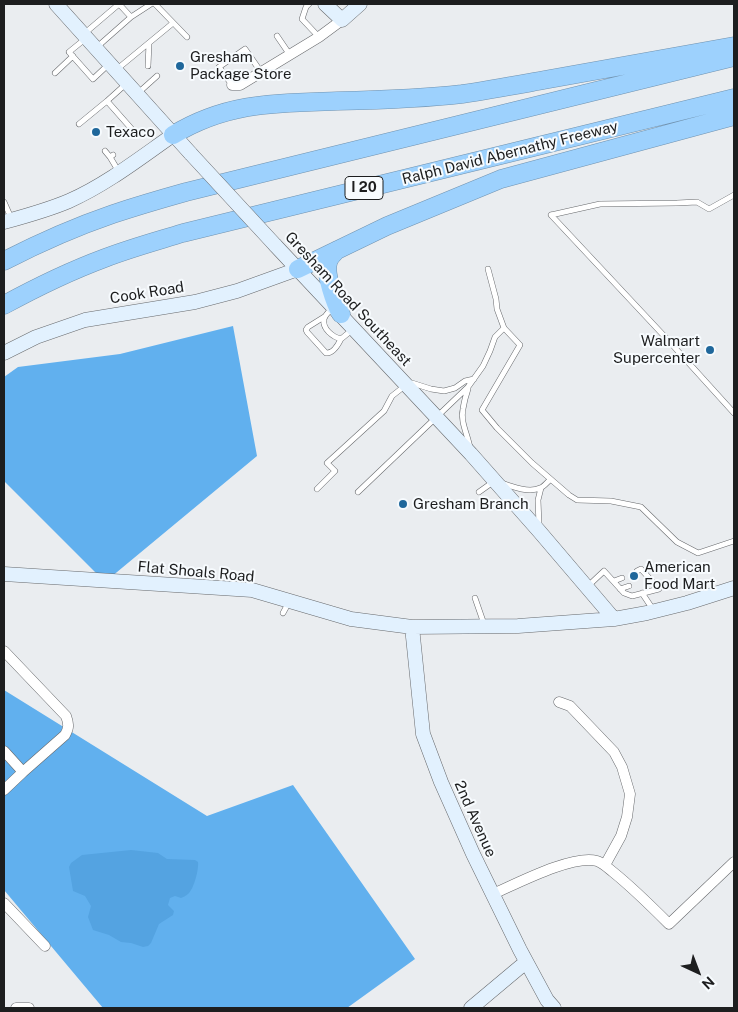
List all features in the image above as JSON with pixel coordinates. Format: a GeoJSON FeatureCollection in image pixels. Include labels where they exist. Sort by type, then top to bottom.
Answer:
{"type":"FeatureCollection","features":[{"type":"Feature","properties":{"kind":"highway"},"geometry":{"type":"LineString","coordinates":[[173,135],[188,125],[207,117],[241,108],[286,102],[422,98],[462,94],[734,46]]}},
{"type":"Feature","properties":{"kind":"highway"},"geometry":{"type":"LineString","coordinates":[[4,261],[38,244],[111,214],[186,192],[734,57]]}},
{"type":"Feature","properties":{"kind":"highway","name":"Ralph David Abernathy Freeway"},"geometry":{"type":"LineString","coordinates":[[4,305],[68,273],[144,244],[734,98]]}},
{"type":"Feature","properties":{"kind":"highway"},"geometry":{"type":"LineString","coordinates":[[298,269],[387,226],[501,179],[734,116]]}},
{"type":"Feature","properties":{"kind":"highway"},"geometry":{"type":"LineString","coordinates":[[333,312],[334,300],[327,270],[329,259],[337,250]]}},
{"type":"Feature","properties":{"kind":"street","name":"Gresham Road Southeast"},"geometry":{"type":"LineString","coordinates":[[56,4],[173,135],[298,269],[333,312],[354,329],[495,480],[614,619]]}},
{"type":"Feature","properties":{"kind":"street"},"geometry":{"type":"LineString","coordinates":[[325,4],[342,20]]}},
{"type":"Feature","properties":{"kind":"street"},"geometry":{"type":"LineString","coordinates":[[232,85],[240,85],[319,37],[360,4]]}},
{"type":"Feature","properties":{"kind":"street"},"geometry":{"type":"LineString","coordinates":[[8,221],[48,209],[88,191],[119,173],[173,135]]}},
{"type":"Feature","properties":{"kind":"street","name":"Cook Road"},"geometry":{"type":"LineString","coordinates":[[4,353],[36,337],[85,320],[204,300],[237,291],[298,269]]}},
{"type":"Feature","properties":{"kind":"street","name":"Flat Shoals Road"},"geometry":{"type":"LineString","coordinates":[[4,574],[252,590],[286,607],[412,628],[485,627],[614,619],[654,612],[734,588]]}},
{"type":"Feature","properties":{"kind":"street"},"geometry":{"type":"LineString","coordinates":[[579,622],[589,607],[590,599],[587,587]]}},
{"type":"Feature","properties":{"kind":"street","name":"2nd Avenue"},"geometry":{"type":"LineString","coordinates":[[412,628],[423,734],[453,811],[526,962],[547,1000],[554,1008]]}},
{"type":"Feature","properties":{"kind":"street"},"geometry":{"type":"LineString","coordinates":[[4,651],[66,716],[69,728],[65,735],[4,790]]}},
{"type":"Feature","properties":{"kind":"street"},"geometry":{"type":"LineString","coordinates":[[558,702],[570,706],[614,752],[622,767],[630,794],[627,817],[621,836],[605,865]]}},
{"type":"Feature","properties":{"kind":"street"},"geometry":{"type":"LineString","coordinates":[[4,751],[23,772]]}},
{"type":"Feature","properties":{"kind":"street"},"geometry":{"type":"LineString","coordinates":[[493,894],[555,867],[579,861],[596,861],[605,865],[623,880],[669,924],[734,862]]}},
{"type":"Feature","properties":{"kind":"street"},"geometry":{"type":"LineString","coordinates":[[4,903],[45,946]]}},
{"type":"Feature","properties":{"kind":"street"},"geometry":{"type":"LineString","coordinates":[[471,1008],[526,962]]}},
{"type":"Feature","properties":{"kind":"street"},"geometry":{"type":"LineString","coordinates":[[16,1008],[30,1008]]}},
{"type":"Feature","properties":{"kind":"lane"},"geometry":{"type":"LineString","coordinates":[[89,40],[119,4],[132,17]]}},
{"type":"Feature","properties":{"kind":"lane"},"geometry":{"type":"LineString","coordinates":[[151,4],[132,17],[69,52],[93,79],[149,43],[173,23]]}},
{"type":"Feature","properties":{"kind":"lane"},"geometry":{"type":"LineString","coordinates":[[155,4],[186,37]]}},
{"type":"Feature","properties":{"kind":"lane"},"geometry":{"type":"LineString","coordinates":[[309,4],[302,19],[319,37]]}},
{"type":"Feature","properties":{"kind":"lane"},"geometry":{"type":"LineString","coordinates":[[277,36],[290,55]]}},
{"type":"Feature","properties":{"kind":"lane"},"geometry":{"type":"LineString","coordinates":[[148,66],[149,43]]}},
{"type":"Feature","properties":{"kind":"lane"},"geometry":{"type":"LineString","coordinates":[[232,85],[219,67],[246,49],[262,72]]}},
{"type":"Feature","properties":{"kind":"lane"},"geometry":{"type":"LineString","coordinates":[[55,73],[73,56]]}},
{"type":"Feature","properties":{"kind":"lane"},"geometry":{"type":"LineString","coordinates":[[137,95],[157,76]]}},
{"type":"Feature","properties":{"kind":"lane"},"geometry":{"type":"LineString","coordinates":[[79,124],[127,83]]}},
{"type":"Feature","properties":{"kind":"lane"},"geometry":{"type":"LineString","coordinates":[[107,101],[137,135]]}},
{"type":"Feature","properties":{"kind":"lane"},"geometry":{"type":"LineString","coordinates":[[105,151],[111,156],[119,173]]}},
{"type":"Feature","properties":{"kind":"lane"},"geometry":{"type":"LineString","coordinates":[[734,195],[709,209],[697,202],[600,204],[551,215],[734,413]]}},
{"type":"Feature","properties":{"kind":"lane"},"geometry":{"type":"LineString","coordinates":[[4,202],[8,221]]}},
{"type":"Feature","properties":{"kind":"lane"},"geometry":{"type":"LineString","coordinates":[[488,269],[497,309],[504,328],[520,345],[482,410],[550,480],[577,500],[611,501],[641,507],[677,542],[698,553],[734,542]]}},
{"type":"Feature","properties":{"kind":"lane"},"geometry":{"type":"LineString","coordinates":[[333,312],[324,325],[335,338],[341,339]]}},
{"type":"Feature","properties":{"kind":"lane"},"geometry":{"type":"LineString","coordinates":[[333,312],[306,330],[326,353],[331,352],[341,339],[354,329]]}},
{"type":"Feature","properties":{"kind":"lane"},"geometry":{"type":"LineString","coordinates":[[358,492],[468,387],[483,366],[494,337],[504,328]]}},
{"type":"Feature","properties":{"kind":"lane"},"geometry":{"type":"LineString","coordinates":[[317,489],[335,472],[327,463],[384,411],[392,396],[406,385],[412,383],[444,391],[474,379]]}},
{"type":"Feature","properties":{"kind":"lane"},"geometry":{"type":"LineString","coordinates":[[468,387],[462,410],[463,424],[469,440],[471,454]]}},
{"type":"Feature","properties":{"kind":"lane"},"geometry":{"type":"LineString","coordinates":[[479,492],[495,480],[526,490],[541,488],[550,480]]}},
{"type":"Feature","properties":{"kind":"lane"},"geometry":{"type":"LineString","coordinates":[[539,531],[538,500],[541,488]]}},
{"type":"Feature","properties":{"kind":"lane"},"geometry":{"type":"LineString","coordinates":[[587,587],[604,570],[624,593],[632,596],[659,589],[648,580],[641,569],[637,571]]}},
{"type":"Feature","properties":{"kind":"lane"},"geometry":{"type":"LineString","coordinates":[[614,581],[622,578]]}},
{"type":"Feature","properties":{"kind":"lane"},"geometry":{"type":"LineString","coordinates":[[620,589],[629,586]]}},
{"type":"Feature","properties":{"kind":"lane"},"geometry":{"type":"LineString","coordinates":[[642,593],[654,612]]}},
{"type":"Feature","properties":{"kind":"lane"},"geometry":{"type":"LineString","coordinates":[[475,598],[485,627]]}},
{"type":"Feature","properties":{"kind":"shaded area"},"geometry":{"type":"Polygon","coordinates":[[[233,326],[257,456],[105,582],[4,481],[4,377],[18,367],[120,354],[233,326]]]}},
{"type":"Feature","properties":{"kind":"shaded area"},"geometry":{"type":"Polygon","coordinates":[[[4,690],[207,816],[293,785],[415,959],[347,1008],[103,1008],[4,890],[4,690]]]}},
{"type":"Feature","properties":{"kind":"shaded area"},"geometry":{"type":"Polygon","coordinates":[[[131,850],[158,853],[167,859],[195,860],[198,862],[196,879],[192,888],[181,898],[175,896],[170,898],[168,905],[174,911],[173,915],[159,924],[151,943],[143,947],[121,942],[109,935],[93,930],[88,917],[91,906],[85,896],[73,891],[69,867],[71,863],[82,855],[131,850]]]}},
{"type":"Feature","properties":{"kind":"place","name":"Gresham Package Store"},"geometry":{"type":"Point","coordinates":[180,66]}},
{"type":"Feature","properties":{"kind":"place","name":"Texaco"},"geometry":{"type":"Point","coordinates":[96,132]}},
{"type":"Feature","properties":{"kind":"place","name":"Walmart Supercenter"},"geometry":{"type":"Point","coordinates":[710,350]}},
{"type":"Feature","properties":{"kind":"place","name":"Gresham Branch"},"geometry":{"type":"Point","coordinates":[403,504]}},
{"type":"Feature","properties":{"kind":"place","name":"American Food Mart"},"geometry":{"type":"Point","coordinates":[634,576]}}]}
